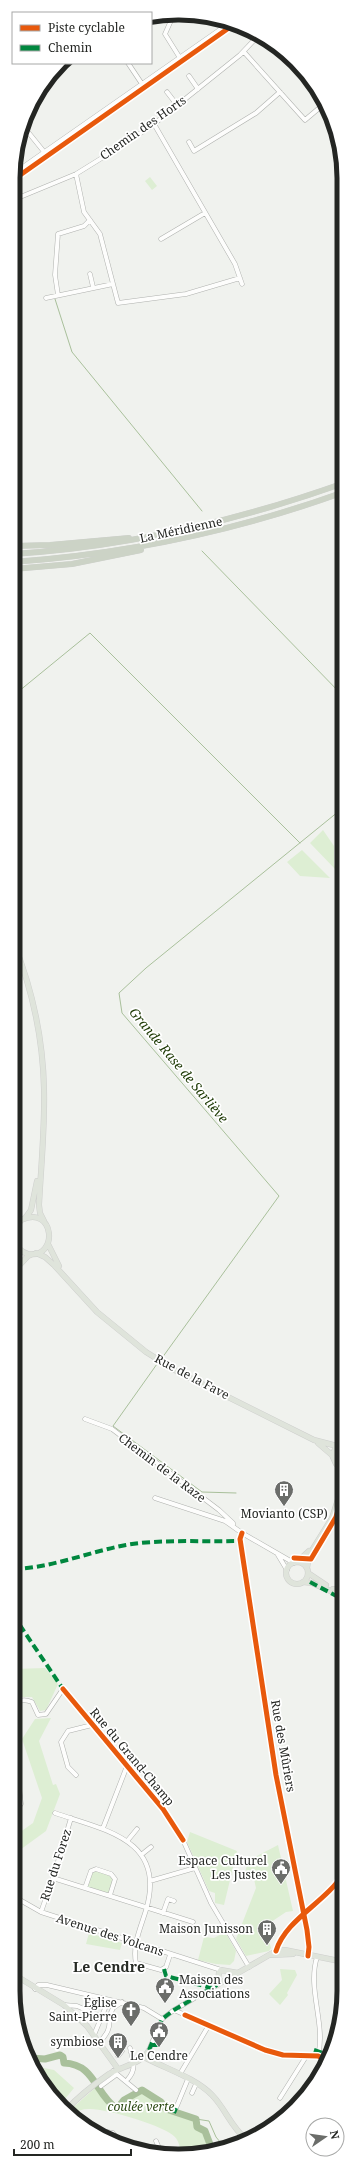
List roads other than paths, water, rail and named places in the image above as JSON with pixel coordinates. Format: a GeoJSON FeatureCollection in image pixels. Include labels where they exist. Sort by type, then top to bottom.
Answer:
{"type":"FeatureCollection","features":[{"type":"Feature","properties":{"kind":"highway","name":"La Méridienne"},"geometry":{"type":"LineString","coordinates":[[20,553],[75,549],[149,537],[240,516],[337,485]]}},
{"type":"Feature","properties":{"kind":"highway","name":"La Méridienne"},"geometry":{"type":"LineString","coordinates":[[20,561],[69,557],[156,545],[243,525],[337,494]]}},
{"type":"Feature","properties":{"kind":"highway"},"geometry":{"type":"LineString","coordinates":[[20,546],[50,545],[149,537]]}},
{"type":"Feature","properties":{"kind":"highway"},"geometry":{"type":"LineString","coordinates":[[20,569],[72,564],[133,552],[156,545]]}},
{"type":"Feature","properties":{"kind":"main road"},"geometry":{"type":"LineString","coordinates":[[20,961],[27,981],[40,1042],[44,1089],[41,1159],[31,1210],[20,1222]]}},
{"type":"Feature","properties":{"kind":"main road","name":"Rue de la Fave"},"geometry":{"type":"LineString","coordinates":[[41,1159],[39,1205],[40,1213],[50,1232],[48,1244],[56,1263],[83,1297]]}},
{"type":"Feature","properties":{"kind":"main road"},"geometry":{"type":"LineString","coordinates":[[26,1217],[33,1217],[44,1221]]}},
{"type":"Feature","properties":{"kind":"main road"},"geometry":{"type":"LineString","coordinates":[[20,1265],[28,1256],[35,1254],[48,1244]]}},
{"type":"Feature","properties":{"kind":"main road","name":"Rue de la Fave"},"geometry":{"type":"LineString","coordinates":[[20,1248],[24,1252],[45,1257],[83,1297],[128,1339],[165,1364],[314,1440],[332,1455]]}},
{"type":"Feature","properties":{"kind":"main road","name":"Rue de la Fave"},"geometry":{"type":"LineString","coordinates":[[314,1440],[337,1443]]}},
{"type":"Feature","properties":{"kind":"main road"},"geometry":{"type":"LineString","coordinates":[[337,1448],[332,1455],[334,1461],[337,1464]]}},
{"type":"Feature","properties":{"kind":"main road"},"geometry":{"type":"LineString","coordinates":[[303,1582],[308,1571],[307,1562],[317,1541],[332,1518],[337,1501]]}},
{"type":"Feature","properties":{"kind":"main road"},"geometry":{"type":"LineString","coordinates":[[317,1541],[287,1570],[287,1577],[291,1582],[297,1584],[303,1582],[312,1583],[337,1594]]}},
{"type":"Feature","properties":{"kind":"main road"},"geometry":{"type":"LineString","coordinates":[[296,1562],[303,1564],[308,1571],[329,1587],[337,1590]]}},
{"type":"Feature","properties":{"kind":"main road"},"geometry":{"type":"LineString","coordinates":[[217,1985],[276,1951],[285,1950],[337,1961]]}},
{"type":"Feature","properties":{"kind":"main road"},"geometry":{"type":"LineString","coordinates":[[268,1956],[306,1955]]}},
{"type":"Feature","properties":{"kind":"main road"},"geometry":{"type":"LineString","coordinates":[[217,1985],[221,1970],[238,1973]]}},
{"type":"Feature","properties":{"kind":"main road"},"geometry":{"type":"LineString","coordinates":[[227,1979],[228,1971]]}},
{"type":"Feature","properties":{"kind":"main road"},"geometry":{"type":"LineString","coordinates":[[219,1977],[227,1979]]}},
{"type":"Feature","properties":{"kind":"main road"},"geometry":{"type":"LineString","coordinates":[[20,1979],[64,2005],[94,2035],[116,2072]]}},
{"type":"Feature","properties":{"kind":"main road"},"geometry":{"type":"LineString","coordinates":[[70,2106],[77,2098],[116,2072],[144,2057],[149,2050]]}},
{"type":"Feature","properties":{"kind":"main road"},"geometry":{"type":"LineString","coordinates":[[144,2057],[180,2074],[211,2094],[236,2129],[243,2136]]}},
{"type":"Feature","properties":{"kind":"street"},"geometry":{"type":"LineString","coordinates":[[171,20],[165,34],[180,58]]}},
{"type":"Feature","properties":{"kind":"street"},"geometry":{"type":"LineString","coordinates":[[20,169],[224,26]]}},
{"type":"Feature","properties":{"kind":"street","name":"Chemin des Horts"},"geometry":{"type":"LineString","coordinates":[[20,197],[76,174],[154,124],[244,52],[255,39]]}},
{"type":"Feature","properties":{"kind":"street"},"geometry":{"type":"LineString","coordinates":[[244,52],[305,120],[320,107]]}},
{"type":"Feature","properties":{"kind":"street"},"geometry":{"type":"LineString","coordinates":[[129,64],[142,84]]}},
{"type":"Feature","properties":{"kind":"street"},"geometry":{"type":"LineString","coordinates":[[189,76],[198,89]]}},
{"type":"Feature","properties":{"kind":"street"},"geometry":{"type":"LineString","coordinates":[[167,92],[177,105]]}},
{"type":"Feature","properties":{"kind":"street"},"geometry":{"type":"LineString","coordinates":[[189,142],[194,151],[256,113],[280,92]]}},
{"type":"Feature","properties":{"kind":"street"},"geometry":{"type":"LineString","coordinates":[[154,124],[235,264],[242,284]]}},
{"type":"Feature","properties":{"kind":"street"},"geometry":{"type":"LineString","coordinates":[[27,131],[45,153]]}},
{"type":"Feature","properties":{"kind":"street"},"geometry":{"type":"LineString","coordinates":[[76,174],[84,212],[100,234],[118,303],[186,294],[240,278]]}},
{"type":"Feature","properties":{"kind":"street"},"geometry":{"type":"LineString","coordinates":[[160,239],[205,213]]}},
{"type":"Feature","properties":{"kind":"street"},"geometry":{"type":"LineString","coordinates":[[58,295],[55,276],[58,234],[84,226],[90,220]]}},
{"type":"Feature","properties":{"kind":"street"},"geometry":{"type":"LineString","coordinates":[[90,274],[93,287]]}},
{"type":"Feature","properties":{"kind":"street"},"geometry":{"type":"LineString","coordinates":[[46,298],[113,284]]}},
{"type":"Feature","properties":{"kind":"street","name":"Chemin de la Raze"},"geometry":{"type":"LineString","coordinates":[[85,1419],[112,1429],[219,1510],[233,1523],[233,1525]]}},
{"type":"Feature","properties":{"kind":"street"},"geometry":{"type":"LineString","coordinates":[[156,1498],[179,1507],[211,1516],[233,1525],[242,1533],[296,1562]]}},
{"type":"Feature","properties":{"kind":"street","name":"Rue des Mûriers"},"geometry":{"type":"LineString","coordinates":[[242,1533],[240,1539],[275,1767],[309,1947],[306,1955]]}},
{"type":"Feature","properties":{"kind":"street"},"geometry":{"type":"LineString","coordinates":[[275,1552],[287,1570]]}},
{"type":"Feature","properties":{"kind":"street","name":"Rue du Grand-Champ"},"geometry":{"type":"LineString","coordinates":[[20,1701],[22,1700],[32,1702],[38,1715],[46,1714],[63,1689],[163,1809],[183,1840],[211,1903],[249,1967]]}},
{"type":"Feature","properties":{"kind":"street"},"geometry":{"type":"LineString","coordinates":[[76,1775],[68,1767],[61,1742],[68,1731],[92,1725]]}},
{"type":"Feature","properties":{"kind":"street"},"geometry":{"type":"LineString","coordinates":[[103,1828],[127,1766]]}},
{"type":"Feature","properties":{"kind":"street"},"geometry":{"type":"LineString","coordinates":[[20,1796],[20,1805]]}},
{"type":"Feature","properties":{"kind":"street"},"geometry":{"type":"LineString","coordinates":[[55,1813],[103,1828],[128,1840],[141,1854],[150,1881],[146,1908],[136,1944],[136,1961],[138,1964],[164,1969],[170,1955]]}},
{"type":"Feature","properties":{"kind":"street","name":"Rue du Forez"},"geometry":{"type":"LineString","coordinates":[[41,1912],[71,1818]]}},
{"type":"Feature","properties":{"kind":"street"},"geometry":{"type":"LineString","coordinates":[[128,1840],[137,1829]]}},
{"type":"Feature","properties":{"kind":"street"},"geometry":{"type":"LineString","coordinates":[[141,1854],[151,1848]]}},
{"type":"Feature","properties":{"kind":"street"},"geometry":{"type":"LineString","coordinates":[[150,1881],[195,1868]]}},
{"type":"Feature","properties":{"kind":"street"},"geometry":{"type":"LineString","coordinates":[[85,1888],[91,1871],[96,1869],[111,1874],[115,1879],[110,1895]]}},
{"type":"Feature","properties":{"kind":"street"},"geometry":{"type":"LineString","coordinates":[[53,1878],[193,1922]]}},
{"type":"Feature","properties":{"kind":"street"},"geometry":{"type":"LineString","coordinates":[[276,1951],[281,1938],[302,1914],[337,1883]]}},
{"type":"Feature","properties":{"kind":"street"},"geometry":{"type":"LineString","coordinates":[[163,1913],[168,1899],[174,1901]]}},
{"type":"Feature","properties":{"kind":"street","name":"Avenue des Volcans"},"geometry":{"type":"LineString","coordinates":[[20,1900],[41,1912],[210,1968],[221,1970]]}},
{"type":"Feature","properties":{"kind":"street"},"geometry":{"type":"LineString","coordinates":[[317,1957],[314,1972],[321,2039],[318,2056]]}},
{"type":"Feature","properties":{"kind":"street","name":"Avenue des Volcans"},"geometry":{"type":"LineString","coordinates":[[210,1968],[219,1977]]}},
{"type":"Feature","properties":{"kind":"street"},"geometry":{"type":"LineString","coordinates":[[35,1989],[38,1985],[47,1985],[122,2002],[144,2008],[162,2019]]}},
{"type":"Feature","properties":{"kind":"street"},"geometry":{"type":"LineString","coordinates":[[149,2050],[162,2019],[174,2010],[217,1985]]}},
{"type":"Feature","properties":{"kind":"street"},"geometry":{"type":"LineString","coordinates":[[99,2042],[107,2035],[111,2022],[109,2020],[113,2008],[122,2002]]}},
{"type":"Feature","properties":{"kind":"street"},"geometry":{"type":"LineString","coordinates":[[64,2005],[77,2006],[109,2020]]}},
{"type":"Feature","properties":{"kind":"street"},"geometry":{"type":"LineString","coordinates":[[94,2035],[106,2006]]}},
{"type":"Feature","properties":{"kind":"street"},"geometry":{"type":"LineString","coordinates":[[174,2010],[265,2050],[283,2054],[318,2056],[322,2058]]}},
{"type":"Feature","properties":{"kind":"street"},"geometry":{"type":"LineString","coordinates":[[180,2074],[209,2025]]}},
{"type":"Feature","properties":{"kind":"street"},"geometry":{"type":"LineString","coordinates":[[128,2079],[134,2072],[134,2062],[130,2048]]}},
{"type":"Feature","properties":{"kind":"street"},"geometry":{"type":"LineString","coordinates":[[118,2056],[122,2051]]}},
{"type":"Feature","properties":{"kind":"street"},"geometry":{"type":"LineString","coordinates":[[280,2098],[307,2056]]}},
{"type":"Feature","properties":{"kind":"street"},"geometry":{"type":"LineString","coordinates":[[116,2072],[136,2090]]}},
{"type":"Feature","properties":{"kind":"street"},"geometry":{"type":"LineString","coordinates":[[176,2108],[188,2079]]}},
{"type":"Feature","properties":{"kind":"street"},"geometry":{"type":"LineString","coordinates":[[192,2093],[196,2084]]}},
{"type":"Feature","properties":{"kind":"street"},"geometry":{"type":"LineString","coordinates":[[105,2132],[114,2133],[117,2137]]}},
{"type":"Feature","properties":{"kind":"street"},"geometry":{"type":"LineString","coordinates":[[156,2141],[159,2148]]}},
{"type":"Feature","properties":{"kind":"waterway"},"geometry":{"type":"LineString","coordinates":[[55,299],[72,352],[202,511]]}},
{"type":"Feature","properties":{"kind":"waterway"},"geometry":{"type":"LineString","coordinates":[[202,551],[337,690]]}},
{"type":"Feature","properties":{"kind":"waterway"},"geometry":{"type":"LineString","coordinates":[[20,690],[90,633],[300,843]]}},
{"type":"Feature","properties":{"kind":"waterway","name":"Grande Rase de Sarliève"},"geometry":{"type":"LineString","coordinates":[[162,1358],[279,1196],[122,1013],[119,993],[146,968],[337,813]]}},
{"type":"Feature","properties":{"kind":"waterway","name":"Grande Rase de Sarliève"},"geometry":{"type":"LineString","coordinates":[[157,1364],[113,1426],[202,1492],[236,1493]]}},
{"type":"Feature","properties":{"kind":"waterway"},"geometry":{"type":"LineString","coordinates":[[35,2058],[45,2059],[60,2055],[63,2057],[64,2063],[82,2068],[89,2074],[104,2096],[117,2109],[124,2100],[142,2090],[161,2102],[166,2109],[196,2119],[197,2127],[205,2131],[211,2146]]}},
{"type":"Feature","properties":{"kind":"waterway"},"geometry":{"type":"LineString","coordinates":[[196,2119],[209,2121],[216,2137],[221,2144]]}},
{"type":"Feature","properties":{"kind":"place","name":"Movianto (CSP)"},"geometry":{"type":"Point","coordinates":[284,1507]}},
{"type":"Feature","properties":{"kind":"place","name":"Espace Culturel Les Justes"},"geometry":{"type":"Point","coordinates":[281,1885]}},
{"type":"Feature","properties":{"kind":"place","name":"Maison Junisson"},"geometry":{"type":"Point","coordinates":[267,1946]}},
{"type":"Feature","properties":{"kind":"place","name":"Maison des Associations"},"geometry":{"type":"Point","coordinates":[165,2004]}},
{"type":"Feature","properties":{"kind":"place","name":"Église Saint-Pierre"},"geometry":{"type":"Point","coordinates":[131,2027]}},
{"type":"Feature","properties":{"kind":"place","name":"Le Cendre"},"geometry":{"type":"Point","coordinates":[159,2048]}},
{"type":"Feature","properties":{"kind":"place","name":"symbiose"},"geometry":{"type":"Point","coordinates":[118,2059]}},
{"type":"Feature","properties":{"kind":"district","name":"Le Cendre"},"geometry":{"type":"Point","coordinates":[109,1967]}},
{"type":"Feature","properties":{"kind":"park label","name":"coulée verte"},"geometry":{"type":"Point","coordinates":[141,2107]}}]}
